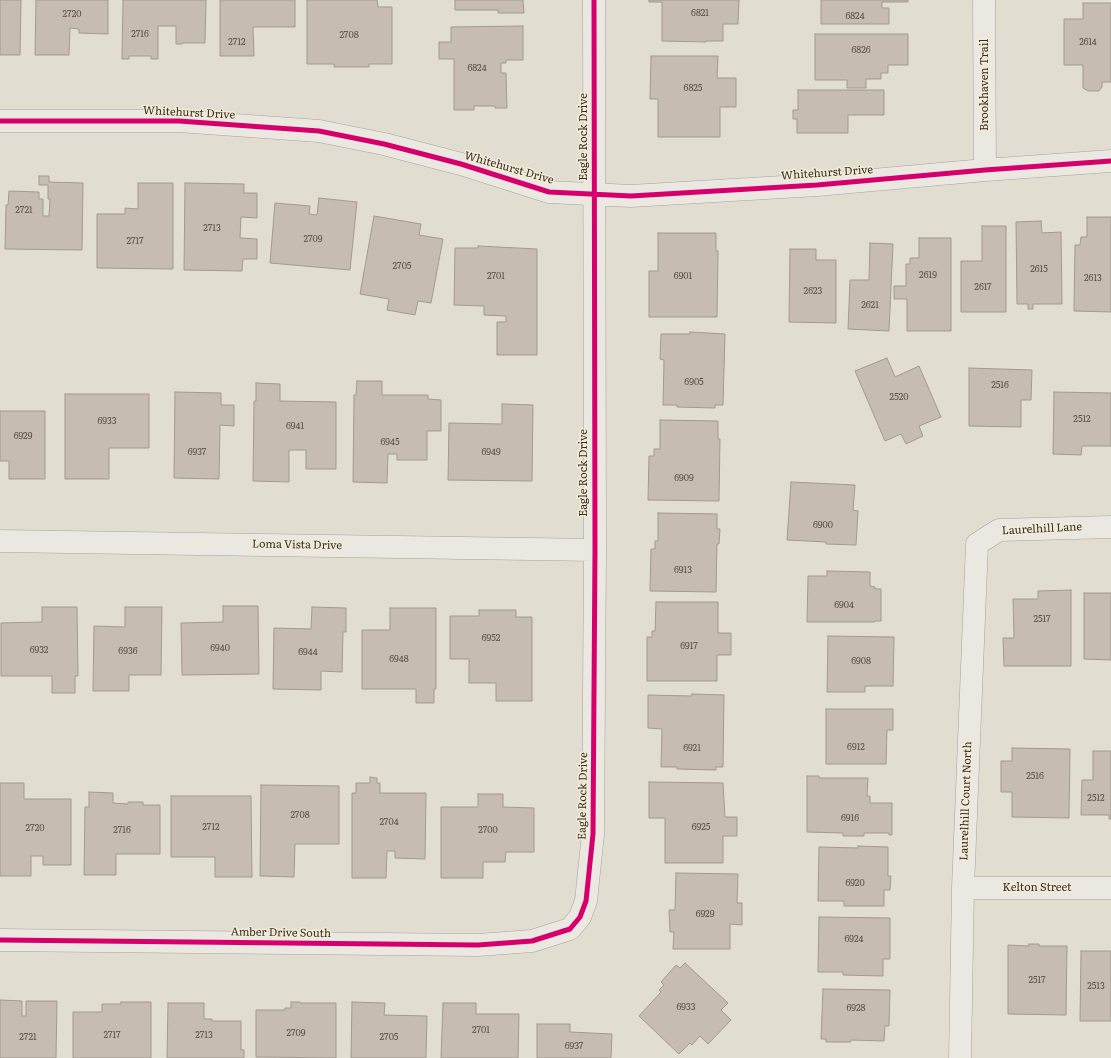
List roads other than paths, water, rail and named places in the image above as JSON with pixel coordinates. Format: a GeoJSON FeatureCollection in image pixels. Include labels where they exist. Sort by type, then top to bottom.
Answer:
{"type":"FeatureCollection","features":[{"type":"Feature","properties":{"kind":"street","name":"Eagle Rock Drive"},"geometry":{"type":"LineString","coordinates":[[560,932],[570,929],[580,917],[586,901],[593,834],[595,550],[593,194],[594,0]]}},
{"type":"Feature","properties":{"kind":"street","name":"Brookhaven Trail"},"geometry":{"type":"LineString","coordinates":[[984,0],[985,170]]}},
{"type":"Feature","properties":{"kind":"street","name":"Whitehurst Drive"},"geometry":{"type":"LineString","coordinates":[[0,120],[179,121],[319,131],[384,144],[461,164],[549,192],[631,196],[810,185],[1111,161]]}},
{"type":"Feature","properties":{"kind":"street","name":"Laurelhill Lane"},"geometry":{"type":"LineString","coordinates":[[977,544],[999,530],[1111,527]]}},
{"type":"Feature","properties":{"kind":"street","name":"Loma Vista Drive"},"geometry":{"type":"LineString","coordinates":[[0,541],[595,550]]}},
{"type":"Feature","properties":{"kind":"street","name":"Laurelhill Court North"},"geometry":{"type":"LineString","coordinates":[[960,1058],[963,888],[977,544]]}},
{"type":"Feature","properties":{"kind":"street","name":"Kelton Street"},"geometry":{"type":"LineString","coordinates":[[963,888],[1111,888]]}},
{"type":"Feature","properties":{"kind":"street","name":"Amber Drive South"},"geometry":{"type":"LineString","coordinates":[[0,940],[478,945],[532,941],[560,932]]}}]}
